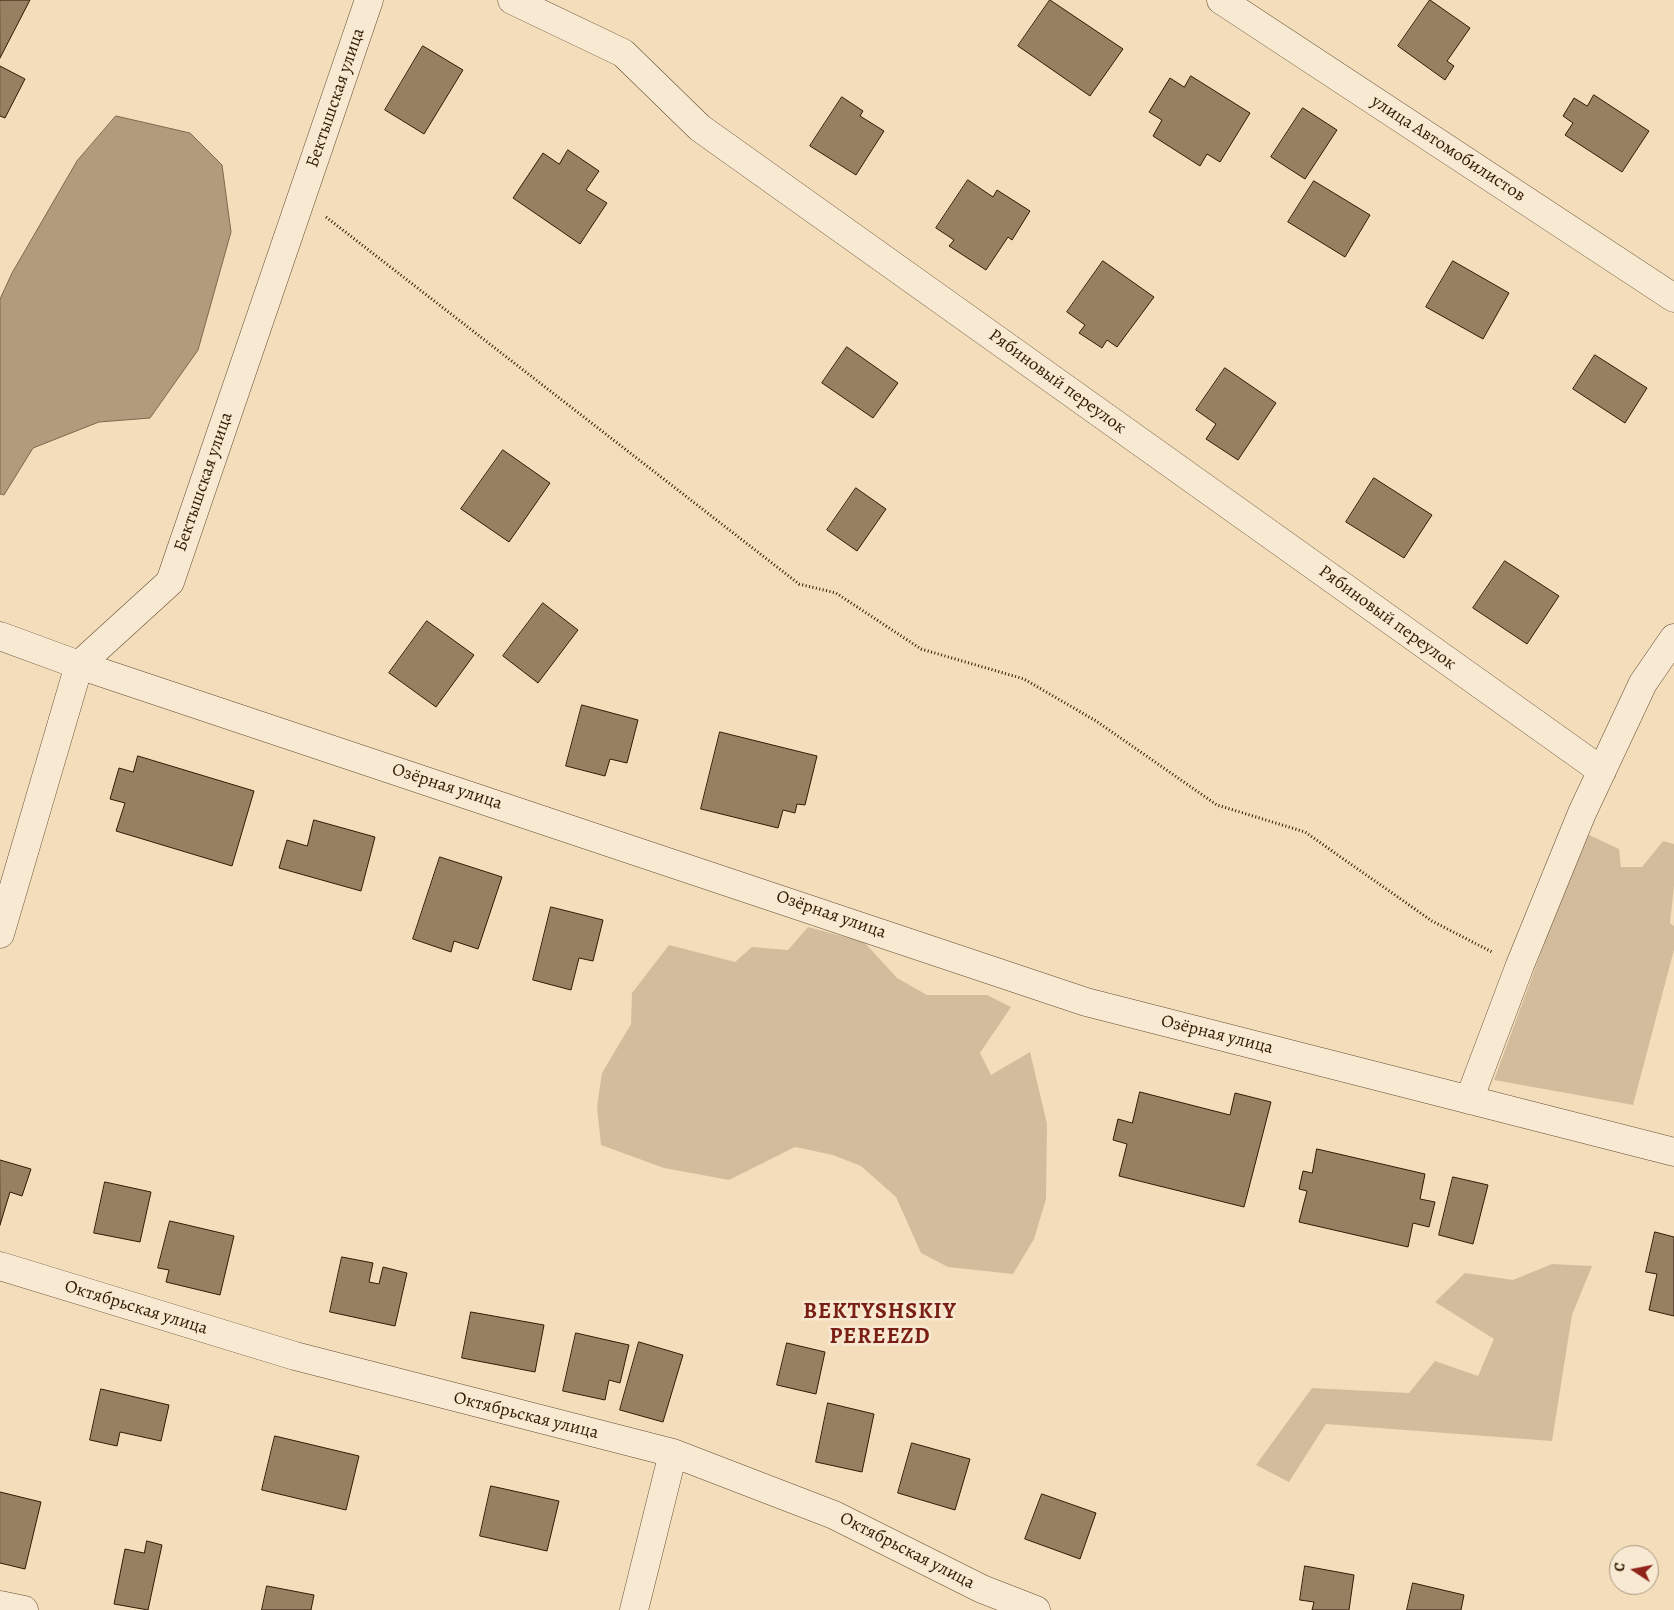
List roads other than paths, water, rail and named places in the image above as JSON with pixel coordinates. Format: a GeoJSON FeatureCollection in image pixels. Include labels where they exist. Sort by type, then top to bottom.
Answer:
{"type":"FeatureCollection","features":[{"type":"Feature","properties":{"kind":"street","name":"Бектышская улица"},"geometry":{"type":"LineString","coordinates":[[79,666],[170,582],[369,0]]}},
{"type":"Feature","properties":{"kind":"street","name":"Рябиновый переулок"},"geometry":{"type":"LineString","coordinates":[[512,0],[623,52],[700,128],[1602,771]]}},
{"type":"Feature","properties":{"kind":"street","name":"улица Автомобилистов"},"geometry":{"type":"LineString","coordinates":[[1222,0],[1674,298]]}},
{"type":"Feature","properties":{"kind":"street","name":"Озёрная улица"},"geometry":{"type":"LineString","coordinates":[[0,636],[79,666],[813,908],[1086,1002],[1674,1152]]}},
{"type":"Feature","properties":{"kind":"street"},"geometry":{"type":"LineString","coordinates":[[1469,1100],[1520,965],[1602,771],[1643,683],[1674,638]]}},
{"type":"Feature","properties":{"kind":"street"},"geometry":{"type":"LineString","coordinates":[[0,934],[79,666]]}},
{"type":"Feature","properties":{"kind":"street","name":"Октябрьская улица"},"geometry":{"type":"LineString","coordinates":[[0,1266],[295,1356],[673,1453],[834,1514],[982,1589],[1036,1610]]}},
{"type":"Feature","properties":{"kind":"street"},"geometry":{"type":"LineString","coordinates":[[634,1610],[673,1453]]}},
{"type":"Feature","properties":{"kind":"street"},"geometry":{"type":"LineString","coordinates":[[0,1605],[24,1610]]}},
{"type":"Feature","properties":{"kind":"district","name":"BEKTYSHSKIY PEREEZD"},"geometry":{"type":"Point","coordinates":[880,1326]}}]}
